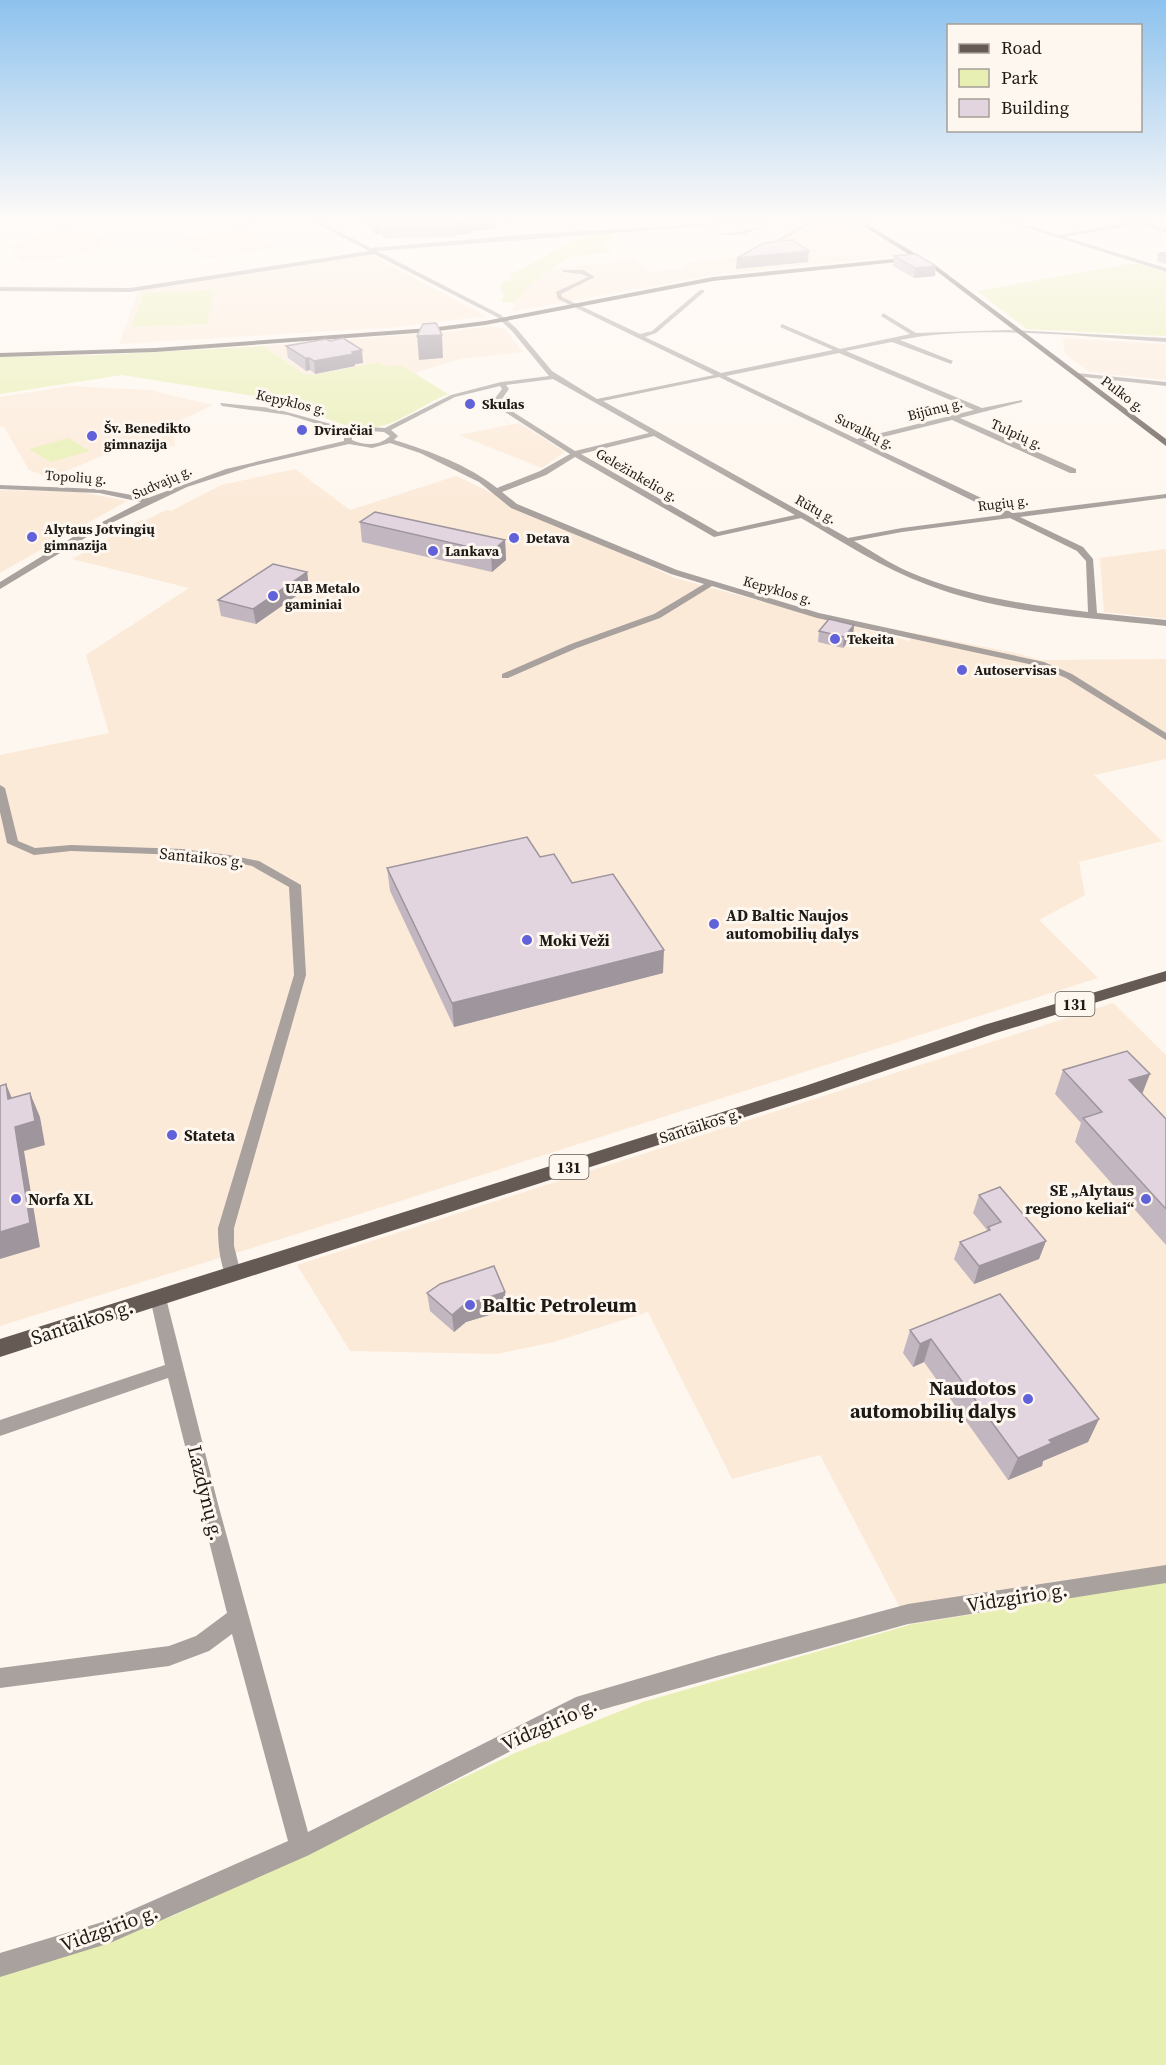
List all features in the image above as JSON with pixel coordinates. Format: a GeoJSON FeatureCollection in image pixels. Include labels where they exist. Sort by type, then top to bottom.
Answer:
{"type":"FeatureCollection","features":[{"type":"Feature","properties":{"kind":"main road"},"geometry":{"type":"LineString","coordinates":[[0,355],[127,349],[401,328],[499,317]]}},
{"type":"Feature","properties":{"kind":"main road","name":"Pulko g."},"geometry":{"type":"LineString","coordinates":[[1000,317],[1166,443]]}},
{"type":"Feature","properties":{"kind":"main road"},"geometry":{"type":"LineString","coordinates":[[0,350],[127,349]]}},
{"type":"Feature","properties":{"kind":"main road","name":"Santaikos g."},"geometry":{"type":"LineString","coordinates":[[0,1348],[811,1090],[990,1029],[1166,976]]}},
{"type":"Feature","properties":{"kind":"street","name":"Rūtų g."},"geometry":{"type":"LineString","coordinates":[[502,317],[550,375],[903,572],[951,590],[1018,604],[1166,623]]}},
{"type":"Feature","properties":{"kind":"street","name":"Suvalkų g."},"geometry":{"type":"LineString","coordinates":[[601,317],[1073,545],[1086,555],[1091,569],[1093,614]]}},
{"type":"Feature","properties":{"kind":"street"},"geometry":{"type":"LineString","coordinates":[[641,336],[654,332],[671,317]]}},
{"type":"Feature","properties":{"kind":"street"},"geometry":{"type":"LineString","coordinates":[[887,317],[915,335]]}},
{"type":"Feature","properties":{"kind":"street"},"geometry":{"type":"LineString","coordinates":[[782,326],[980,410]]}},
{"type":"Feature","properties":{"kind":"street"},"geometry":{"type":"LineString","coordinates":[[595,401],[915,335],[1021,333],[1166,340]]}},
{"type":"Feature","properties":{"kind":"street"},"geometry":{"type":"LineString","coordinates":[[893,339],[951,362]]}},
{"type":"Feature","properties":{"kind":"street"},"geometry":{"type":"LineString","coordinates":[[386,430],[442,400],[501,384],[550,375]]}},
{"type":"Feature","properties":{"kind":"street"},"geometry":{"type":"LineString","coordinates":[[1077,375],[1166,384]]}},
{"type":"Feature","properties":{"kind":"street"},"geometry":{"type":"LineString","coordinates":[[1086,382],[1166,390]]}},
{"type":"Feature","properties":{"kind":"street","name":"Geležinkelio g."},"geometry":{"type":"LineString","coordinates":[[501,384],[506,389],[495,401],[496,404],[575,454],[717,536],[800,516]]}},
{"type":"Feature","properties":{"kind":"street","name":"Bijūnų g."},"geometry":{"type":"LineString","coordinates":[[857,441],[1020,401]]}},
{"type":"Feature","properties":{"kind":"street","name":"Kepyklos g."},"geometry":{"type":"LineString","coordinates":[[222,404],[260,406],[303,415],[353,433]]}},
{"type":"Feature","properties":{"kind":"street","name":"Tulpių g."},"geometry":{"type":"LineString","coordinates":[[952,417],[1073,471]]}},
{"type":"Feature","properties":{"kind":"street"},"geometry":{"type":"LineString","coordinates":[[350,442],[347,438],[353,433],[369,429],[386,430],[393,434],[390,441]]}},
{"type":"Feature","properties":{"kind":"street"},"geometry":{"type":"LineString","coordinates":[[497,491],[543,473],[575,454],[654,434]]}},
{"type":"Feature","properties":{"kind":"street","name":"Kepyklos g."},"geometry":{"type":"LineString","coordinates":[[390,441],[423,451],[482,480],[514,506],[639,558],[710,584],[817,615],[1041,664],[1069,676],[1166,737]]}},
{"type":"Feature","properties":{"kind":"street","name":"Sudvajų g."},"geometry":{"type":"LineString","coordinates":[[0,586],[50,554],[150,501],[233,469],[350,442],[366,446],[390,441]]}},
{"type":"Feature","properties":{"kind":"street","name":"Topolių g."},"geometry":{"type":"LineString","coordinates":[[0,487],[99,492],[150,501]]}},
{"type":"Feature","properties":{"kind":"street","name":"Rugių g."},"geometry":{"type":"LineString","coordinates":[[844,541],[1166,496]]}},
{"type":"Feature","properties":{"kind":"street"},"geometry":{"type":"LineString","coordinates":[[505,676],[574,646],[657,616],[710,584]]}},
{"type":"Feature","properties":{"kind":"street","name":"Santaikos g."},"geometry":{"type":"LineString","coordinates":[[0,788],[13,843],[34,852],[71,848],[207,855],[255,863],[295,885],[300,975],[226,1228],[226,1246],[233,1274]]}},
{"type":"Feature","properties":{"kind":"street","name":"Lazdynų g."},"geometry":{"type":"LineString","coordinates":[[158,1298],[237,1618],[301,1847]]}},
{"type":"Feature","properties":{"kind":"street"},"geometry":{"type":"LineString","coordinates":[[0,1428],[174,1369]]}},
{"type":"Feature","properties":{"kind":"street","name":"Vidzgirio g."},"geometry":{"type":"LineString","coordinates":[[0,1965],[110,1931],[301,1847],[576,1707],[908,1614],[1166,1574]]}},
{"type":"Feature","properties":{"kind":"street"},"geometry":{"type":"LineString","coordinates":[[0,1678],[169,1656],[202,1644],[237,1618]]}},
{"type":"Feature","properties":{"kind":"shaded area"},"geometry":{"type":"Polygon","coordinates":[[[129,317],[475,317],[400,327],[119,344],[129,317]]]}},
{"type":"Feature","properties":{"kind":"shaded area"},"geometry":{"type":"Polygon","coordinates":[[[491,326],[505,329],[523,352],[460,359],[414,373],[401,365],[388,367],[379,362],[314,375],[304,374],[263,346],[444,332],[491,326]]]}},
{"type":"Feature","properties":{"kind":"shaded area"},"geometry":{"type":"Polygon","coordinates":[[[1062,338],[1166,344],[1166,380],[1089,372],[1065,354],[1062,338]]]}},
{"type":"Feature","properties":{"kind":"shaded area","name":"Šv. Benedikto gimnazija"},"geometry":{"type":"Polygon","coordinates":[[[71,386],[149,390],[213,405],[173,424],[175,446],[109,453],[50,478],[29,470],[4,427],[0,425],[0,397],[71,386]]]}},
{"type":"Feature","properties":{"kind":"shaded area"},"geometry":{"type":"Polygon","coordinates":[[[519,423],[565,452],[542,468],[459,435],[519,423]]]}},
{"type":"Feature","properties":{"kind":"shaded area"},"geometry":{"type":"Polygon","coordinates":[[[295,469],[350,510],[456,476],[675,578],[909,641],[914,633],[1040,660],[1166,659],[1166,759],[1094,775],[1162,841],[1079,862],[1085,895],[1039,920],[1098,978],[297,1234],[0,1326],[0,755],[109,733],[86,655],[189,588],[72,559],[141,520],[144,521],[166,510],[171,511],[221,485],[295,469]]]}},
{"type":"Feature","properties":{"kind":"shaded area","name":"Alytaus Jotvingių gimnazija"},"geometry":{"type":"Polygon","coordinates":[[[0,490],[83,492],[127,501],[0,573],[0,490]]]}},
{"type":"Feature","properties":{"kind":"shaded area"},"geometry":{"type":"Polygon","coordinates":[[[1166,549],[1166,619],[1104,612],[1100,558],[1166,549]]]}},
{"type":"Feature","properties":{"kind":"shaded area"},"geometry":{"type":"Polygon","coordinates":[[[1113,1003],[1166,1055],[1166,1582],[909,1625],[820,1455],[732,1479],[648,1312],[554,1342],[497,1354],[350,1351],[297,1265],[1113,1003]]]}},
{"type":"Feature","properties":{"kind":"green space"},"geometry":{"type":"Polygon","coordinates":[[[135,317],[209,317],[207,324],[131,327],[135,317]]]}},
{"type":"Feature","properties":{"kind":"green space"},"geometry":{"type":"Polygon","coordinates":[[[1012,317],[1166,317],[1166,336],[1027,329],[1012,317]]]}},
{"type":"Feature","properties":{"kind":"green space"},"geometry":{"type":"Polygon","coordinates":[[[263,346],[304,374],[314,375],[379,362],[388,367],[401,365],[448,394],[395,422],[369,428],[353,427],[327,419],[315,413],[305,404],[122,375],[0,394],[0,357],[98,355],[263,346]]]}},
{"type":"Feature","properties":{"kind":"green space"},"geometry":{"type":"Polygon","coordinates":[[[68,438],[90,451],[51,462],[29,449],[68,438]]]}},
{"type":"Feature","properties":{"kind":"green space"},"geometry":{"type":"Polygon","coordinates":[[[1166,1582],[1166,2065],[0,2065],[0,1971],[173,1916],[515,1753],[643,1702],[909,1625],[1166,1582]]]}},
{"type":"Feature","properties":{"kind":"building"},"geometry":{"type":"Polygon","coordinates":[[[436,323],[442,335],[417,336],[423,324],[436,323]]]}},
{"type":"Feature","properties":{"kind":"building"},"geometry":{"type":"Polygon","coordinates":[[[343,338],[362,350],[352,352],[354,354],[314,361],[286,346],[326,339],[330,341],[343,338]]]}},
{"type":"Feature","properties":{"kind":"building"},"geometry":{"type":"Polygon","coordinates":[[[375,512],[505,540],[491,552],[360,522],[375,512]]]}},
{"type":"Feature","properties":{"kind":"building"},"geometry":{"type":"Polygon","coordinates":[[[273,564],[307,572],[253,609],[218,600],[273,564]]]}},
{"type":"Feature","properties":{"kind":"building"},"geometry":{"type":"Polygon","coordinates":[[[829,619],[854,625],[844,637],[819,631],[829,619]]]}},
{"type":"Feature","properties":{"kind":"building","name":"Moki Veži"},"geometry":{"type":"Polygon","coordinates":[[[527,837],[540,857],[554,854],[572,883],[613,874],[664,950],[452,1003],[387,868],[527,837]]]}},
{"type":"Feature","properties":{"kind":"building"},"geometry":{"type":"Polygon","coordinates":[[[1127,1051],[1150,1074],[1129,1080],[1166,1119],[1166,1209],[1083,1118],[1102,1112],[1063,1070],[1127,1051]]]}},
{"type":"Feature","properties":{"kind":"building"},"geometry":{"type":"Polygon","coordinates":[[[6,1084],[8,1099],[30,1093],[35,1121],[15,1127],[30,1223],[0,1232],[0,1086],[6,1084]]]}},
{"type":"Feature","properties":{"kind":"building"},"geometry":{"type":"Polygon","coordinates":[[[1000,1187],[1046,1241],[979,1266],[960,1242],[990,1230],[988,1227],[1001,1222],[979,1195],[1000,1187]]]}},
{"type":"Feature","properties":{"kind":"building"},"geometry":{"type":"Polygon","coordinates":[[[494,1266],[505,1292],[464,1305],[452,1315],[427,1293],[440,1284],[494,1266]]]}},
{"type":"Feature","properties":{"kind":"building","name":"Naudotos automobilių dalys"},"geometry":{"type":"Polygon","coordinates":[[[1000,1294],[1099,1419],[1049,1440],[1052,1443],[1018,1458],[931,1339],[920,1344],[910,1330],[1000,1294]]]}},
{"type":"Feature","properties":{"kind":"place","name":"Skulas"},"geometry":{"type":"Point","coordinates":[470,404]}},
{"type":"Feature","properties":{"kind":"place","name":"Dviračiai"},"geometry":{"type":"Point","coordinates":[302,430]}},
{"type":"Feature","properties":{"kind":"place","name":"Šv. Benedikto gimnazija"},"geometry":{"type":"Point","coordinates":[92,436]}},
{"type":"Feature","properties":{"kind":"place","name":"Alytaus Jotvingių gimnazija"},"geometry":{"type":"Point","coordinates":[32,537]}},
{"type":"Feature","properties":{"kind":"place","name":"Detava"},"geometry":{"type":"Point","coordinates":[514,538]}},
{"type":"Feature","properties":{"kind":"place","name":"Lankava"},"geometry":{"type":"Point","coordinates":[433,551]}},
{"type":"Feature","properties":{"kind":"place","name":"UAB Metalo gaminiai"},"geometry":{"type":"Point","coordinates":[273,596]}},
{"type":"Feature","properties":{"kind":"place","name":"Tekeita"},"geometry":{"type":"Point","coordinates":[835,639]}},
{"type":"Feature","properties":{"kind":"place","name":"Autoservisas"},"geometry":{"type":"Point","coordinates":[962,670]}},
{"type":"Feature","properties":{"kind":"place","name":"AD Baltic Naujos automobilių dalys"},"geometry":{"type":"Point","coordinates":[714,924]}},
{"type":"Feature","properties":{"kind":"place","name":"Moki Veži"},"geometry":{"type":"Point","coordinates":[527,940]}},
{"type":"Feature","properties":{"kind":"place","name":"Stateta"},"geometry":{"type":"Point","coordinates":[172,1135]}},
{"type":"Feature","properties":{"kind":"place","name":"Norfa XL"},"geometry":{"type":"Point","coordinates":[16,1199]}},
{"type":"Feature","properties":{"kind":"place","name":"SE „Alytaus regiono keliai“"},"geometry":{"type":"Point","coordinates":[1146,1199]}},
{"type":"Feature","properties":{"kind":"place","name":"Baltic Petroleum"},"geometry":{"type":"Point","coordinates":[470,1305]}},
{"type":"Feature","properties":{"kind":"place","name":"Naudotos automobilių dalys"},"geometry":{"type":"Point","coordinates":[1028,1399]}}]}
